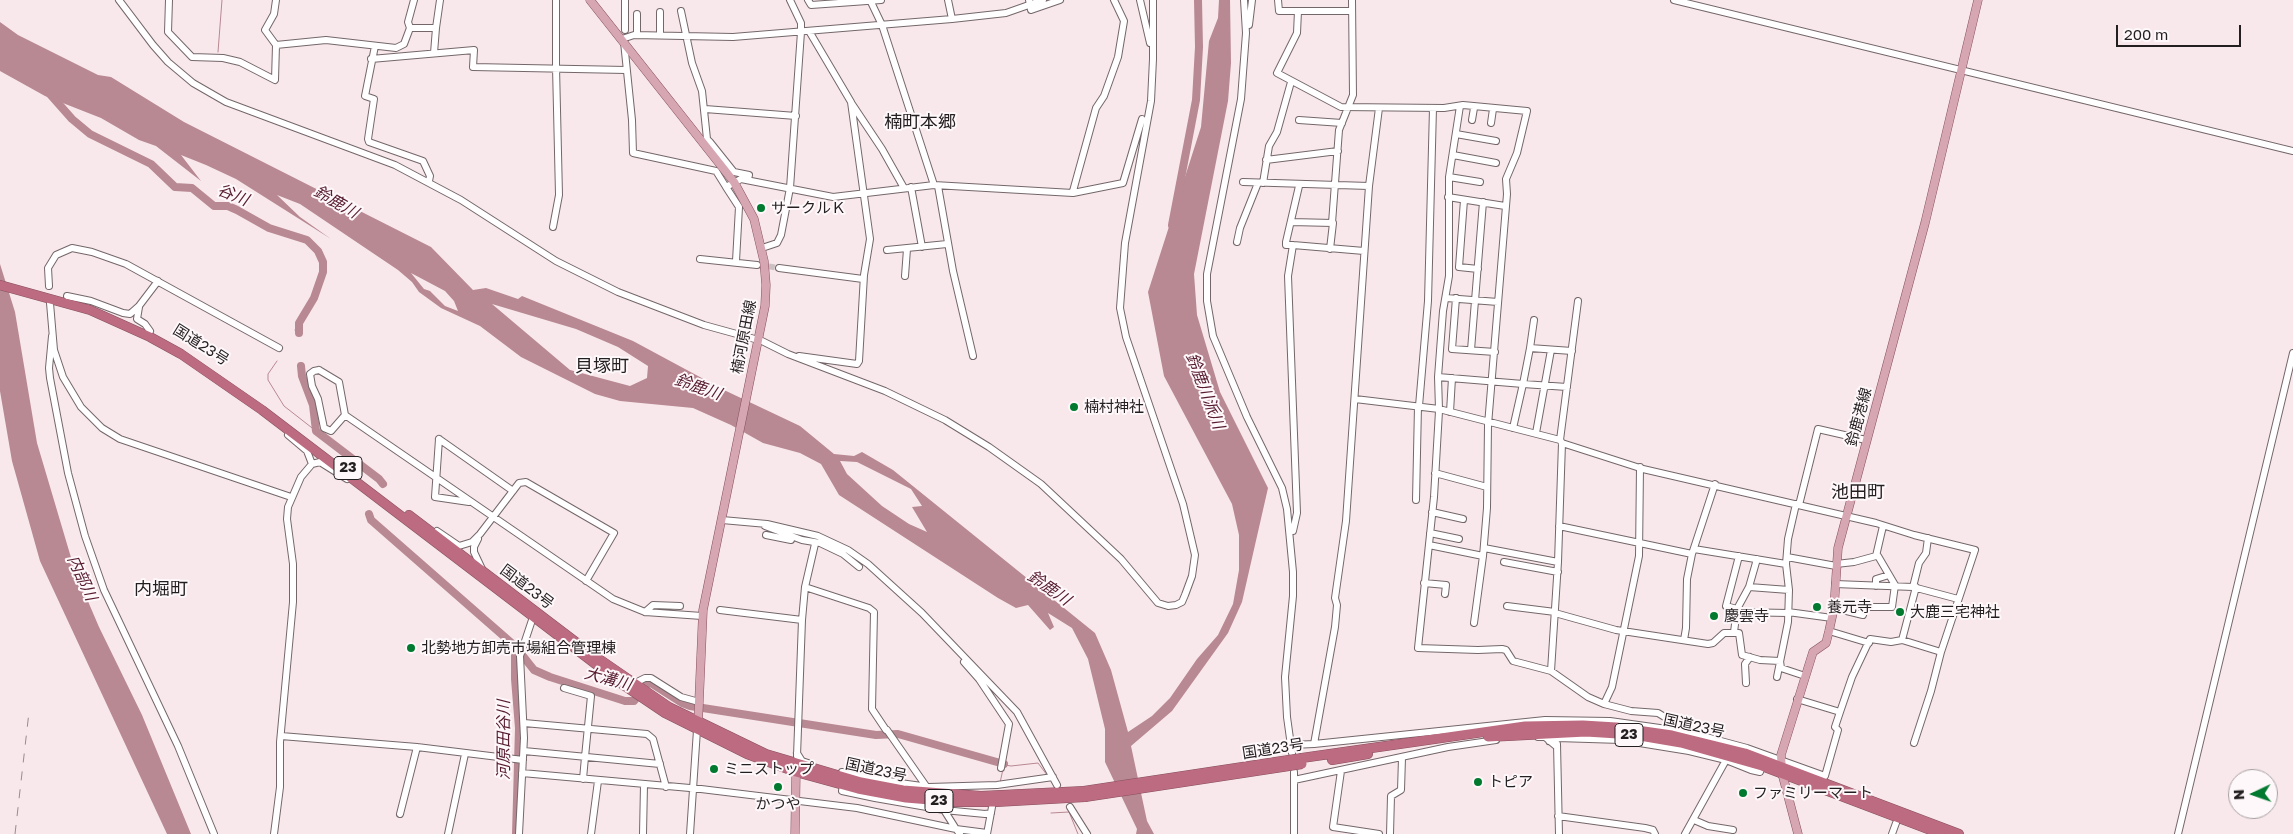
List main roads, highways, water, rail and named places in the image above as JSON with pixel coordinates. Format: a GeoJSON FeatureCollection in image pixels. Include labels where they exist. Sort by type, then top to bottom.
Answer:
{"type":"FeatureCollection","features":[{"type":"Feature","properties":{"kind":"highway","name":"国道23号"},"geometry":{"type":"LineString","coordinates":[[0,279],[90,310],[150,337],[207,370],[365,488],[532,617],[640,691],[698,722],[747,754],[796,768],[924,793],[990,796],[1085,794]]}},
{"type":"Feature","properties":{"kind":"highway","name":"国道23号"},"geometry":{"type":"LineString","coordinates":[[0,285],[67,296],[114,314],[150,330],[227,377],[640,691]]}},
{"type":"Feature","properties":{"kind":"highway","name":"国道23号"},"geometry":{"type":"LineString","coordinates":[[1559,733],[1616,727],[1672,734],[1723,746],[1781,766],[1959,834]]}},
{"type":"Feature","properties":{"kind":"highway","name":"国道23号"},"geometry":{"type":"LineString","coordinates":[[796,768],[843,785],[906,798],[954,802],[1020,802],[1085,794],[1502,729],[1592,735],[1634,735],[1681,743],[1762,766],[1781,766],[1941,834]]}},
{"type":"Feature","properties":{"kind":"main road","name":"楠河原田線"},"geometry":{"type":"LineString","coordinates":[[590,0],[708,144],[734,182],[754,219],[762,248],[766,291],[702,616],[698,722]]}},
{"type":"Feature","properties":{"kind":"main road","name":"鈴鹿港線"},"geometry":{"type":"LineString","coordinates":[[1798,834],[1781,766],[1797,699],[1813,652],[1826,643],[1830,631],[1834,608],[1836,553],[1925,223],[1978,0]]}},
{"type":"Feature","properties":{"kind":"main road"},"geometry":{"type":"LineString","coordinates":[[795,834],[796,768]]}},
{"type":"Feature","properties":{"kind":"water","name":"鈴鹿川"},"geometry":{"type":"Polygon","coordinates":[[[1219,0],[1230,0],[1231,63],[1228,101],[1194,274],[1197,315],[1220,392],[1268,488],[1242,602],[1228,633],[1172,711],[1131,746],[1147,821],[1154,834],[1136,834],[1137,829],[1105,762],[1105,729],[1088,659],[1072,628],[1048,613],[1054,627],[1050,630],[1028,605],[1016,608],[998,598],[839,495],[821,464],[800,453],[763,443],[731,425],[693,408],[620,401],[595,394],[521,357],[480,326],[441,308],[419,292],[412,282],[398,270],[300,204],[277,195],[300,217],[331,239],[236,179],[181,155],[201,181],[156,146],[139,140],[101,118],[45,96],[0,71],[0,22],[18,35],[98,75],[111,77],[184,122],[431,247],[473,290],[486,288],[518,299],[522,296],[633,341],[724,390],[800,426],[834,454],[854,456],[862,452],[893,470],[1095,633],[1111,670],[1128,732],[1152,716],[1170,698],[1197,659],[1218,635],[1233,604],[1239,570],[1239,535],[1232,504],[1164,376],[1148,292],[1201,127],[1209,41],[1218,18],[1219,0]],[[411,273],[424,289],[430,291],[445,306],[458,311],[454,301],[445,291],[411,273]],[[492,304],[570,370],[630,386],[647,378],[648,366],[618,347],[576,329],[492,304]],[[840,461],[847,474],[882,506],[909,524],[927,532],[912,507],[922,506],[911,489],[857,462],[840,461]]]}},
{"type":"Feature","properties":{"kind":"water"},"geometry":{"type":"Polygon","coordinates":[[[0,264],[15,312],[37,443],[75,571],[99,627],[142,715],[191,834],[167,834],[40,561],[12,461],[0,391],[0,264]]]}},
{"type":"Feature","properties":{"kind":"waterway"},"geometry":{"type":"LineString","coordinates":[[218,52],[222,0]]}},
{"type":"Feature","properties":{"kind":"waterway","name":"鈴鹿川派川"},"geometry":{"type":"LineString","coordinates":[[1172,225],[1196,100],[1199,47],[1198,0]]}},
{"type":"Feature","properties":{"kind":"waterway","name":"谷川"},"geometry":{"type":"LineString","coordinates":[[49,93],[72,119],[90,134],[151,164],[175,187],[192,188],[214,206],[228,206],[269,228],[307,240],[318,251],[323,262],[323,272],[314,298],[299,323],[299,333]]}},
{"type":"Feature","properties":{"kind":"waterway","name":"谷川"},"geometry":{"type":"LineString","coordinates":[[295,330],[299,323]]}},
{"type":"Feature","properties":{"kind":"waterway"},"geometry":{"type":"LineString","coordinates":[[277,361],[268,374],[268,380],[284,406],[316,431]]}},
{"type":"Feature","properties":{"kind":"waterway","name":"大溝川"},"geometry":{"type":"LineString","coordinates":[[301,366],[302,376],[313,405],[316,431],[383,484]]}},
{"type":"Feature","properties":{"kind":"waterway","name":"大溝川"},"geometry":{"type":"LineString","coordinates":[[369,514],[371,520],[515,646],[534,670],[550,677],[625,701],[634,701],[649,682],[690,706],[876,735],[898,734],[1004,764]]}},
{"type":"Feature","properties":{"kind":"waterway","name":"河原田谷川"},"geometry":{"type":"LineString","coordinates":[[515,646],[515,679],[519,728],[516,834]]}},
{"type":"Feature","properties":{"kind":"waterway"},"geometry":{"type":"LineString","coordinates":[[1005,765],[1038,763],[1047,775]]}},
{"type":"Feature","properties":{"kind":"waterway"},"geometry":{"type":"LineString","coordinates":[[1000,783],[1003,769]]}},
{"type":"Feature","properties":{"kind":"waterway"},"geometry":{"type":"LineString","coordinates":[[1051,813],[1069,812],[1078,834]]}},
{"type":"Feature","properties":{"kind":"tunnel"},"geometry":{"type":"LineString","coordinates":[[760,265],[779,268]]}},
{"type":"Feature","properties":{"kind":"railway"},"geometry":{"type":"LineString","coordinates":[[15,834],[29,712]]}},
{"type":"Feature","properties":{"kind":"place","name":"サークルＫ"},"geometry":{"type":"Point","coordinates":[761,208]}},
{"type":"Feature","properties":{"kind":"place","name":"楠村神社"},"geometry":{"type":"Point","coordinates":[1074,407]}},
{"type":"Feature","properties":{"kind":"place","name":"養元寺"},"geometry":{"type":"Point","coordinates":[1817,607]}},
{"type":"Feature","properties":{"kind":"place","name":"大鹿三宅神社"},"geometry":{"type":"Point","coordinates":[1900,612]}},
{"type":"Feature","properties":{"kind":"place","name":"慶雲寺"},"geometry":{"type":"Point","coordinates":[1714,616]}},
{"type":"Feature","properties":{"kind":"place","name":"北勢地方卸売市場組合管理棟"},"geometry":{"type":"Point","coordinates":[411,648]}},
{"type":"Feature","properties":{"kind":"place","name":"ミニストップ"},"geometry":{"type":"Point","coordinates":[714,769]}},
{"type":"Feature","properties":{"kind":"place","name":"トピア"},"geometry":{"type":"Point","coordinates":[1478,782]}},
{"type":"Feature","properties":{"kind":"place","name":"かつや"},"geometry":{"type":"Point","coordinates":[778,787]}},
{"type":"Feature","properties":{"kind":"place","name":"ファミリーマート"},"geometry":{"type":"Point","coordinates":[1743,793]}},
{"type":"Feature","properties":{"kind":"district","name":"楠町本郷"},"geometry":{"type":"Point","coordinates":[920,122]}},
{"type":"Feature","properties":{"kind":"district","name":"貝塚町"},"geometry":{"type":"Point","coordinates":[602,366]}},
{"type":"Feature","properties":{"kind":"district","name":"池田町"},"geometry":{"type":"Point","coordinates":[1858,492]}},
{"type":"Feature","properties":{"kind":"district","name":"内堀町"},"geometry":{"type":"Point","coordinates":[161,589]}},
{"type":"Feature","properties":{"kind":"water label","name":"内部川"},"geometry":{"type":"Point","coordinates":[82,578]}}]}
